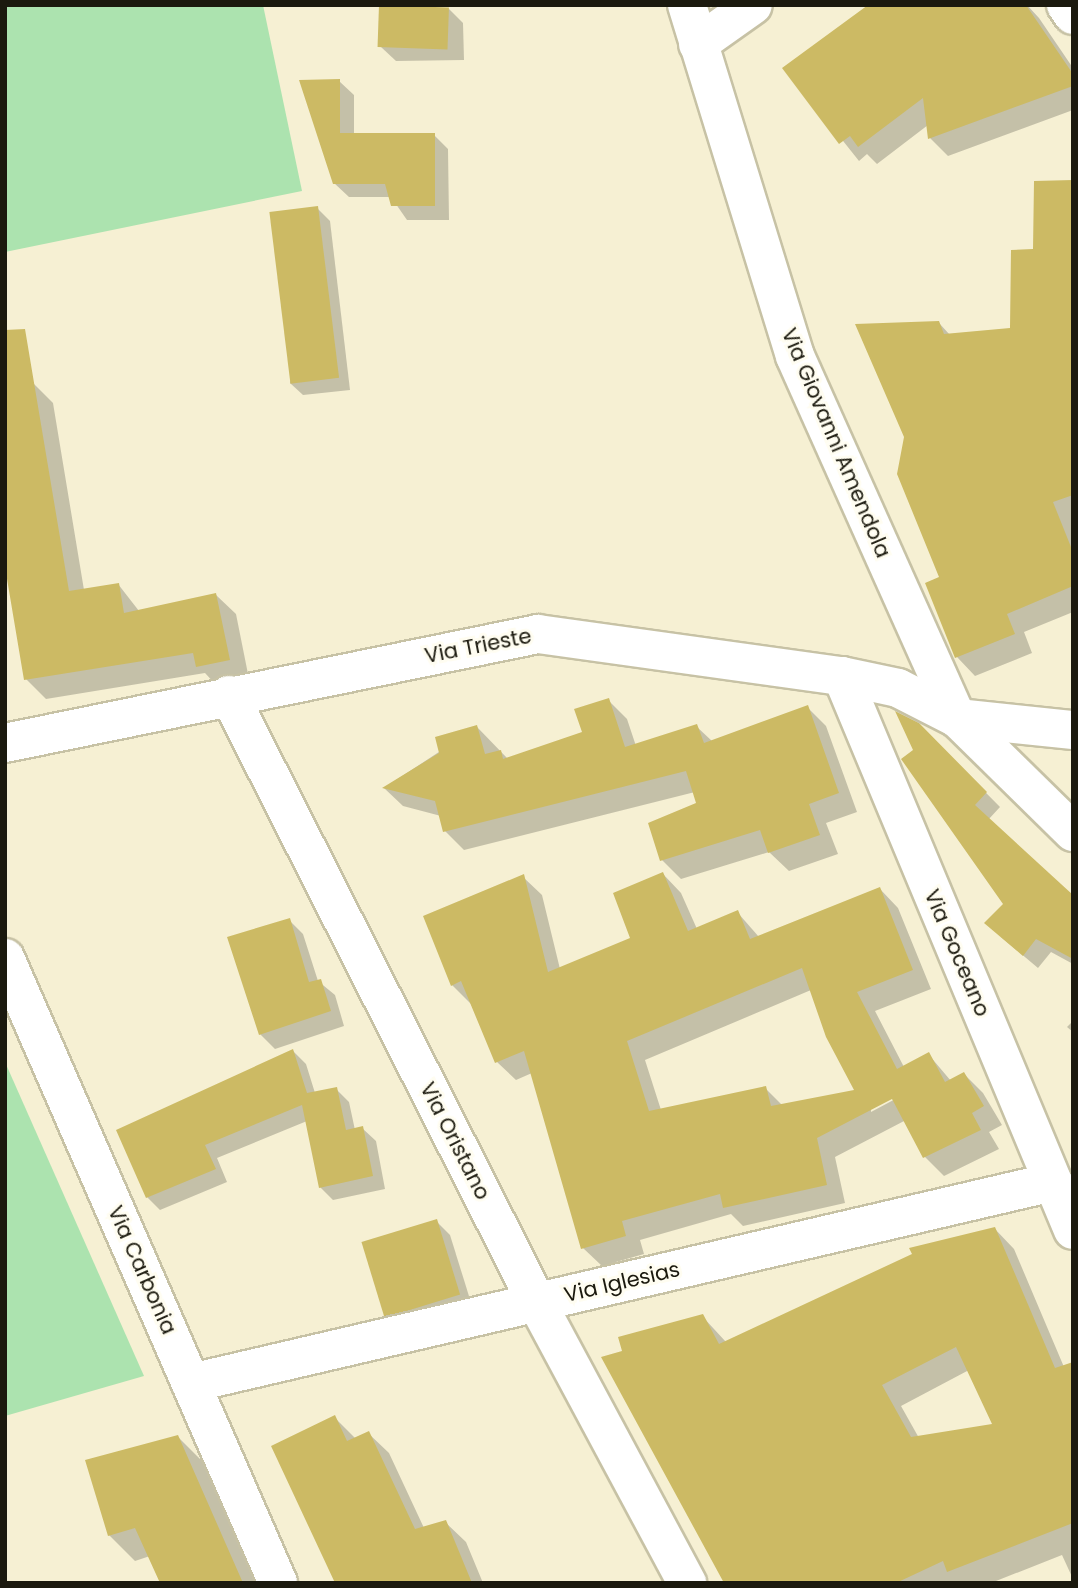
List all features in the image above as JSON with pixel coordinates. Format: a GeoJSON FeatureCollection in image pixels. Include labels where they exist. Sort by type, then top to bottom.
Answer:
{"type":"FeatureCollection","features":[{"type":"Feature","properties":{"kind":"street","name":"Via Giovanni Amendola"},"geometry":{"type":"LineString","coordinates":[[687,5],[795,356],[957,718],[1073,832]]}},
{"type":"Feature","properties":{"kind":"street"},"geometry":{"type":"LineString","coordinates":[[698,44],[753,5]]}},
{"type":"Feature","properties":{"kind":"street"},"geometry":{"type":"LineString","coordinates":[[1066,5],[1073,15]]}},
{"type":"Feature","properties":{"kind":"street","name":"Via Trieste"},"geometry":{"type":"LineString","coordinates":[[5,743],[229,695],[538,634],[842,676],[898,688],[957,718],[1073,730]]}},
{"type":"Feature","properties":{"kind":"street","name":"Via Goceano"},"geometry":{"type":"LineString","coordinates":[[842,676],[1073,1230]]}},
{"type":"Feature","properties":{"kind":"street","name":"Via Oristano"},"geometry":{"type":"LineString","coordinates":[[229,695],[537,1303],[687,1583]]}},
{"type":"Feature","properties":{"kind":"street","name":"Via Carbonia"},"geometry":{"type":"LineString","coordinates":[[5,958],[278,1583]]}},
{"type":"Feature","properties":{"kind":"street","name":"Via Iglesias"},"geometry":{"type":"LineString","coordinates":[[191,1383],[1053,1182]]}},
{"type":"Feature","properties":{"kind":"green space"},"geometry":{"type":"Polygon","coordinates":[[[5,5],[263,5],[302,191],[5,252],[5,5]]]}},
{"type":"Feature","properties":{"kind":"green space"},"geometry":{"type":"Polygon","coordinates":[[[5,1062],[144,1376],[5,1416],[5,1062]]]}},
{"type":"Feature","properties":{"kind":"building"},"geometry":{"type":"Polygon","coordinates":[[[379,5],[449,7],[447,49],[378,47],[379,5]]]}},
{"type":"Feature","properties":{"kind":"building"},"geometry":{"type":"Polygon","coordinates":[[[868,5],[1026,5],[1073,74],[1073,86],[928,139],[923,98],[858,147],[850,136],[839,144],[782,68],[868,5]]]}},
{"type":"Feature","properties":{"kind":"building"},"geometry":{"type":"Polygon","coordinates":[[[340,79],[340,133],[435,133],[435,206],[391,206],[385,184],[333,184],[299,80],[340,79]]]}},
{"type":"Feature","properties":{"kind":"building"},"geometry":{"type":"Polygon","coordinates":[[[1073,180],[1073,495],[1053,502],[1073,552],[1073,586],[1007,614],[1015,634],[955,658],[925,583],[939,577],[897,474],[904,437],[855,324],[939,321],[944,334],[1010,328],[1011,250],[1033,249],[1034,181],[1073,180]]]}},
{"type":"Feature","properties":{"kind":"building"},"geometry":{"type":"Polygon","coordinates":[[[318,206],[339,378],[290,384],[269,212],[318,206]]]}},
{"type":"Feature","properties":{"kind":"building"},"geometry":{"type":"Polygon","coordinates":[[[25,329],[69,591],[119,583],[124,613],[216,593],[230,660],[196,667],[193,653],[24,680],[5,567],[5,330],[25,329]]]}},
{"type":"Feature","properties":{"kind":"building"},"geometry":{"type":"Polygon","coordinates":[[[609,698],[625,747],[697,724],[704,743],[808,705],[839,793],[809,804],[820,835],[768,853],[760,830],[660,861],[648,823],[696,803],[686,771],[443,832],[435,801],[382,788],[439,753],[435,737],[477,725],[485,754],[501,750],[503,759],[582,732],[574,709],[609,698]]]}},
{"type":"Feature","properties":{"kind":"building"},"geometry":{"type":"Polygon","coordinates":[[[895,711],[919,723],[987,792],[975,805],[1073,895],[1073,959],[1036,939],[1023,956],[984,923],[1003,904],[901,759],[913,750],[895,711]]]}},
{"type":"Feature","properties":{"kind":"building"},"geometry":{"type":"Polygon","coordinates":[[[663,872],[688,931],[738,910],[750,939],[880,887],[913,970],[857,992],[897,1069],[929,1052],[945,1082],[964,1072],[984,1106],[972,1113],[981,1130],[923,1158],[892,1099],[817,1138],[827,1185],[723,1208],[720,1194],[622,1221],[626,1236],[581,1249],[524,1051],[495,1063],[461,981],[451,986],[423,916],[524,874],[548,972],[630,938],[613,893],[663,872]],[[802,968],[627,1041],[649,1111],[766,1086],[771,1106],[854,1090],[826,1037],[802,968]]]}},
{"type":"Feature","properties":{"kind":"building"},"geometry":{"type":"Polygon","coordinates":[[[290,918],[309,982],[321,979],[331,1011],[259,1035],[227,937],[290,918]]]}},
{"type":"Feature","properties":{"kind":"building"},"geometry":{"type":"Polygon","coordinates":[[[293,1049],[307,1093],[337,1087],[346,1130],[363,1126],[373,1176],[319,1188],[302,1105],[205,1145],[216,1169],[146,1198],[116,1130],[293,1049]]]}},
{"type":"Feature","properties":{"kind":"building"},"geometry":{"type":"Polygon","coordinates":[[[437,1219],[460,1295],[385,1318],[361,1242],[437,1219]]]}},
{"type":"Feature","properties":{"kind":"building"},"geometry":{"type":"Polygon","coordinates":[[[995,1227],[1055,1368],[1073,1362],[1073,1523],[947,1572],[943,1561],[896,1583],[724,1583],[601,1357],[622,1351],[618,1337],[703,1314],[719,1344],[912,1254],[909,1248],[995,1227]],[[956,1347],[882,1385],[911,1437],[992,1424],[956,1347]]]}},
{"type":"Feature","properties":{"kind":"building"},"geometry":{"type":"Polygon","coordinates":[[[335,1415],[347,1441],[369,1431],[415,1529],[446,1520],[472,1583],[335,1583],[271,1446],[335,1415]]]}},
{"type":"Feature","properties":{"kind":"building"},"geometry":{"type":"Polygon","coordinates":[[[178,1435],[243,1583],[160,1583],[135,1528],[108,1536],[85,1460],[178,1435]]]}}]}
